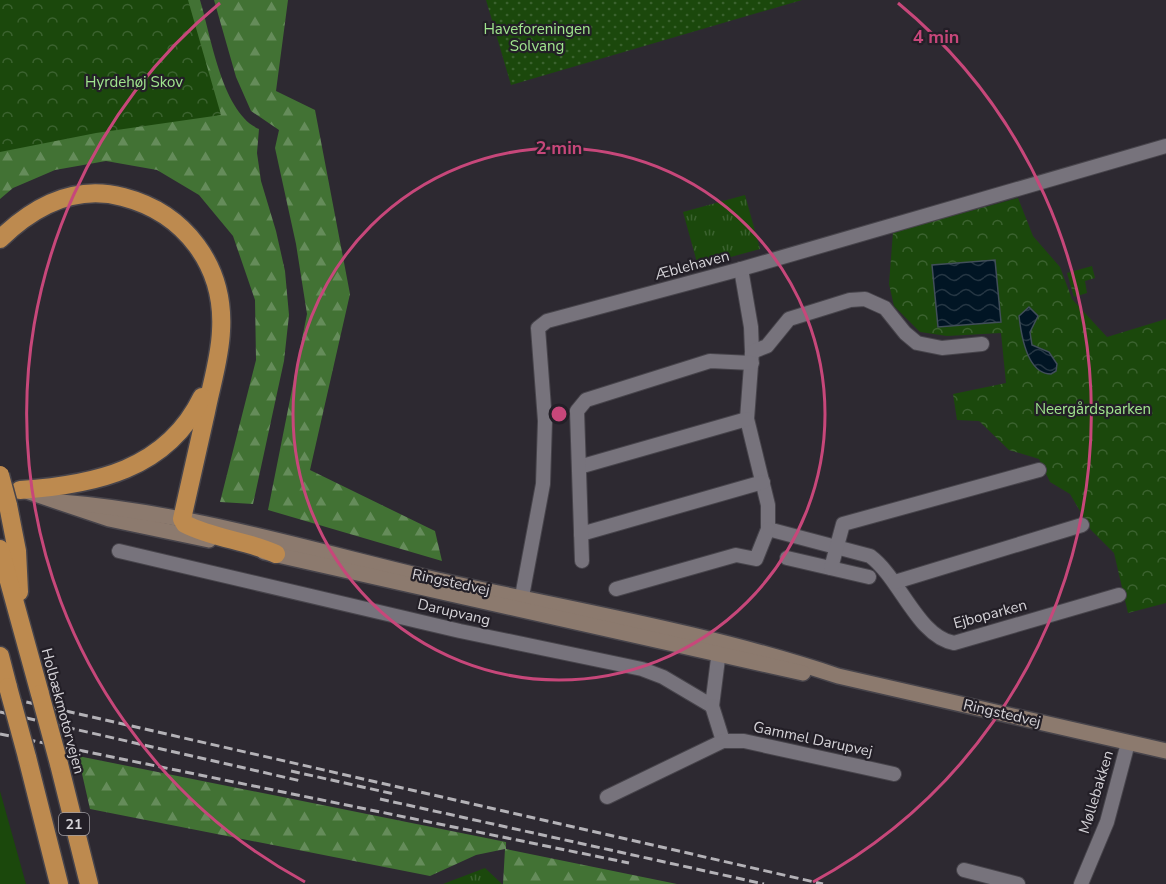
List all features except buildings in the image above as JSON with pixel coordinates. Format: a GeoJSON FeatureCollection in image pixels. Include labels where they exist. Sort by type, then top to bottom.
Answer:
{"type":"FeatureCollection","features":[{"type":"Feature","properties":{"kind":"highway"},"geometry":{"type":"LineString","coordinates":[[0,239],[21,219],[49,203],[80,194],[112,194],[144,202],[172,218],[195,241],[212,269],[221,300],[221,332],[182,519],[185,524],[198,531],[254,544],[276,554]]}},
{"type":"Feature","properties":{"kind":"highway"},"geometry":{"type":"LineString","coordinates":[[20,490],[68,487],[120,472],[150,458],[170,441],[193,416],[214,371]]}},
{"type":"Feature","properties":{"kind":"highway"},"geometry":{"type":"LineString","coordinates":[[0,475],[18,551],[20,620]]}},
{"type":"Feature","properties":{"kind":"highway","name":"Holbækmotorvejen"},"geometry":{"type":"LineString","coordinates":[[0,549],[59,764],[89,884]]}},
{"type":"Feature","properties":{"kind":"highway","name":"21"},"geometry":{"type":"LineString","coordinates":[[0,656],[4,693],[21,755],[36,793],[59,884]]}},
{"type":"Feature","properties":{"kind":"street","name":"Æblehaven"},"geometry":{"type":"LineString","coordinates":[[521,603],[543,484],[545,421],[538,328],[547,321],[741,269],[1166,146]]}},
{"type":"Feature","properties":{"kind":"street"},"geometry":{"type":"LineString","coordinates":[[616,589],[736,555],[756,559],[768,529],[763,482],[747,419],[752,358],[741,269]]}},
{"type":"Feature","properties":{"kind":"street"},"geometry":{"type":"LineString","coordinates":[[582,561],[577,411],[586,399],[710,361],[752,358],[767,346],[789,319],[850,300],[865,299],[885,308],[905,333],[924,345],[942,348],[982,344]]}},
{"type":"Feature","properties":{"kind":"street"},"geometry":{"type":"LineString","coordinates":[[579,466],[747,419]]}},
{"type":"Feature","properties":{"kind":"street"},"geometry":{"type":"LineString","coordinates":[[831,568],[843,524],[1039,470]]}},
{"type":"Feature","properties":{"kind":"street"},"geometry":{"type":"LineString","coordinates":[[581,534],[763,482]]}},
{"type":"Feature","properties":{"kind":"street","name":"Ringstedvej"},"geometry":{"type":"LineString","coordinates":[[20,490],[109,519],[521,603]]}},
{"type":"Feature","properties":{"kind":"street","name":"Ringstedvej"},"geometry":{"type":"LineString","coordinates":[[61,502],[110,506],[182,519],[521,603],[1166,751]]}},
{"type":"Feature","properties":{"kind":"street"},"geometry":{"type":"LineString","coordinates":[[895,582],[1082,525]]}},
{"type":"Feature","properties":{"kind":"street","name":"Ejboparken"},"geometry":{"type":"LineString","coordinates":[[768,529],[870,556],[882,565],[931,633],[943,641],[954,643],[1119,595]]}},
{"type":"Feature","properties":{"kind":"street","name":"Darupvang"},"geometry":{"type":"LineString","coordinates":[[119,551],[460,631],[642,669],[663,677],[712,706]]}},
{"type":"Feature","properties":{"kind":"street"},"geometry":{"type":"LineString","coordinates":[[787,558],[869,577]]}},
{"type":"Feature","properties":{"kind":"street"},"geometry":{"type":"LineString","coordinates":[[719,648],[712,706],[723,741]]}},
{"type":"Feature","properties":{"kind":"street","name":"Gammel Darupvej"},"geometry":{"type":"LineString","coordinates":[[607,797],[723,741],[744,741],[894,774]]}},
{"type":"Feature","properties":{"kind":"street","name":"Møllebakken"},"geometry":{"type":"LineString","coordinates":[[1081,884],[1107,822],[1128,742]]}},
{"type":"Feature","properties":{"kind":"street"},"geometry":{"type":"LineString","coordinates":[[964,870],[1018,884]]}},
{"type":"Feature","properties":{"kind":"green space","name":"Hyrdehøj Skov"},"geometry":{"type":"Polygon","coordinates":[[[0,0],[200,0],[227,91],[246,120],[259,129],[257,153],[261,181],[285,271],[289,315],[284,361],[253,504],[220,502],[256,360],[255,300],[233,236],[199,195],[157,170],[106,161],[55,170],[13,188],[0,199],[0,0]]]}},
{"type":"Feature","properties":{"kind":"green space"},"geometry":{"type":"Polygon","coordinates":[[[0,0],[188,0],[221,115],[96,133],[0,152],[0,0]]]}},
{"type":"Feature","properties":{"kind":"green space"},"geometry":{"type":"Polygon","coordinates":[[[214,0],[288,0],[276,91],[315,110],[350,294],[310,470],[435,531],[442,561],[268,510],[307,314],[296,244],[275,148],[279,130],[251,111],[236,77],[214,0]]]}},
{"type":"Feature","properties":{"kind":"green space","name":"Haveforeningen Solvang"},"geometry":{"type":"Polygon","coordinates":[[[486,0],[802,0],[511,85],[486,0]]]}},
{"type":"Feature","properties":{"kind":"green space"},"geometry":{"type":"Polygon","coordinates":[[[745,195],[760,249],[698,266],[683,212],[745,195]]]}},
{"type":"Feature","properties":{"kind":"green space","name":"Neergårdsparken"},"geometry":{"type":"Polygon","coordinates":[[[1018,198],[1033,236],[1060,267],[1072,299],[1107,337],[1166,319],[1166,603],[1128,613],[1114,553],[1091,530],[1070,494],[1050,482],[1039,459],[1009,450],[979,421],[957,420],[953,394],[1006,383],[1001,333],[947,336],[920,332],[894,306],[889,284],[893,232],[1018,198]]]}},
{"type":"Feature","properties":{"kind":"green space"},"geometry":{"type":"Polygon","coordinates":[[[1092,266],[1095,278],[1085,281],[1087,293],[1074,297],[1067,273],[1092,266]]]}},
{"type":"Feature","properties":{"kind":"green space"},"geometry":{"type":"Polygon","coordinates":[[[78,756],[506,842],[506,849],[677,884],[503,884],[505,849],[476,855],[430,876],[90,809],[78,756]]]}},
{"type":"Feature","properties":{"kind":"green space"},"geometry":{"type":"Polygon","coordinates":[[[0,791],[26,884],[0,884],[0,791]]]}},
{"type":"Feature","properties":{"kind":"green space"},"geometry":{"type":"Polygon","coordinates":[[[485,868],[502,884],[443,884],[485,868]]]}},
{"type":"Feature","properties":{"kind":"water"},"geometry":{"type":"Polygon","coordinates":[[[995,260],[1001,322],[938,327],[932,265],[995,260]]]}},
{"type":"Feature","properties":{"kind":"water"},"geometry":{"type":"Polygon","coordinates":[[[1029,307],[1038,316],[1030,332],[1032,345],[1049,352],[1057,364],[1056,371],[1051,374],[1036,367],[1027,352],[1019,316],[1029,307]]]}},
{"type":"Feature","properties":{"kind":"railway"},"geometry":{"type":"LineString","coordinates":[[0,696],[823,884]]}},
{"type":"Feature","properties":{"kind":"railway"},"geometry":{"type":"LineString","coordinates":[[0,712],[301,781]]}},
{"type":"Feature","properties":{"kind":"railway"},"geometry":{"type":"LineString","coordinates":[[0,734],[629,863]]}},
{"type":"Feature","properties":{"kind":"railway"},"geometry":{"type":"LineString","coordinates":[[291,771],[394,794]]}},
{"type":"Feature","properties":{"kind":"railway"},"geometry":{"type":"LineString","coordinates":[[380,799],[764,884]]}}]}
